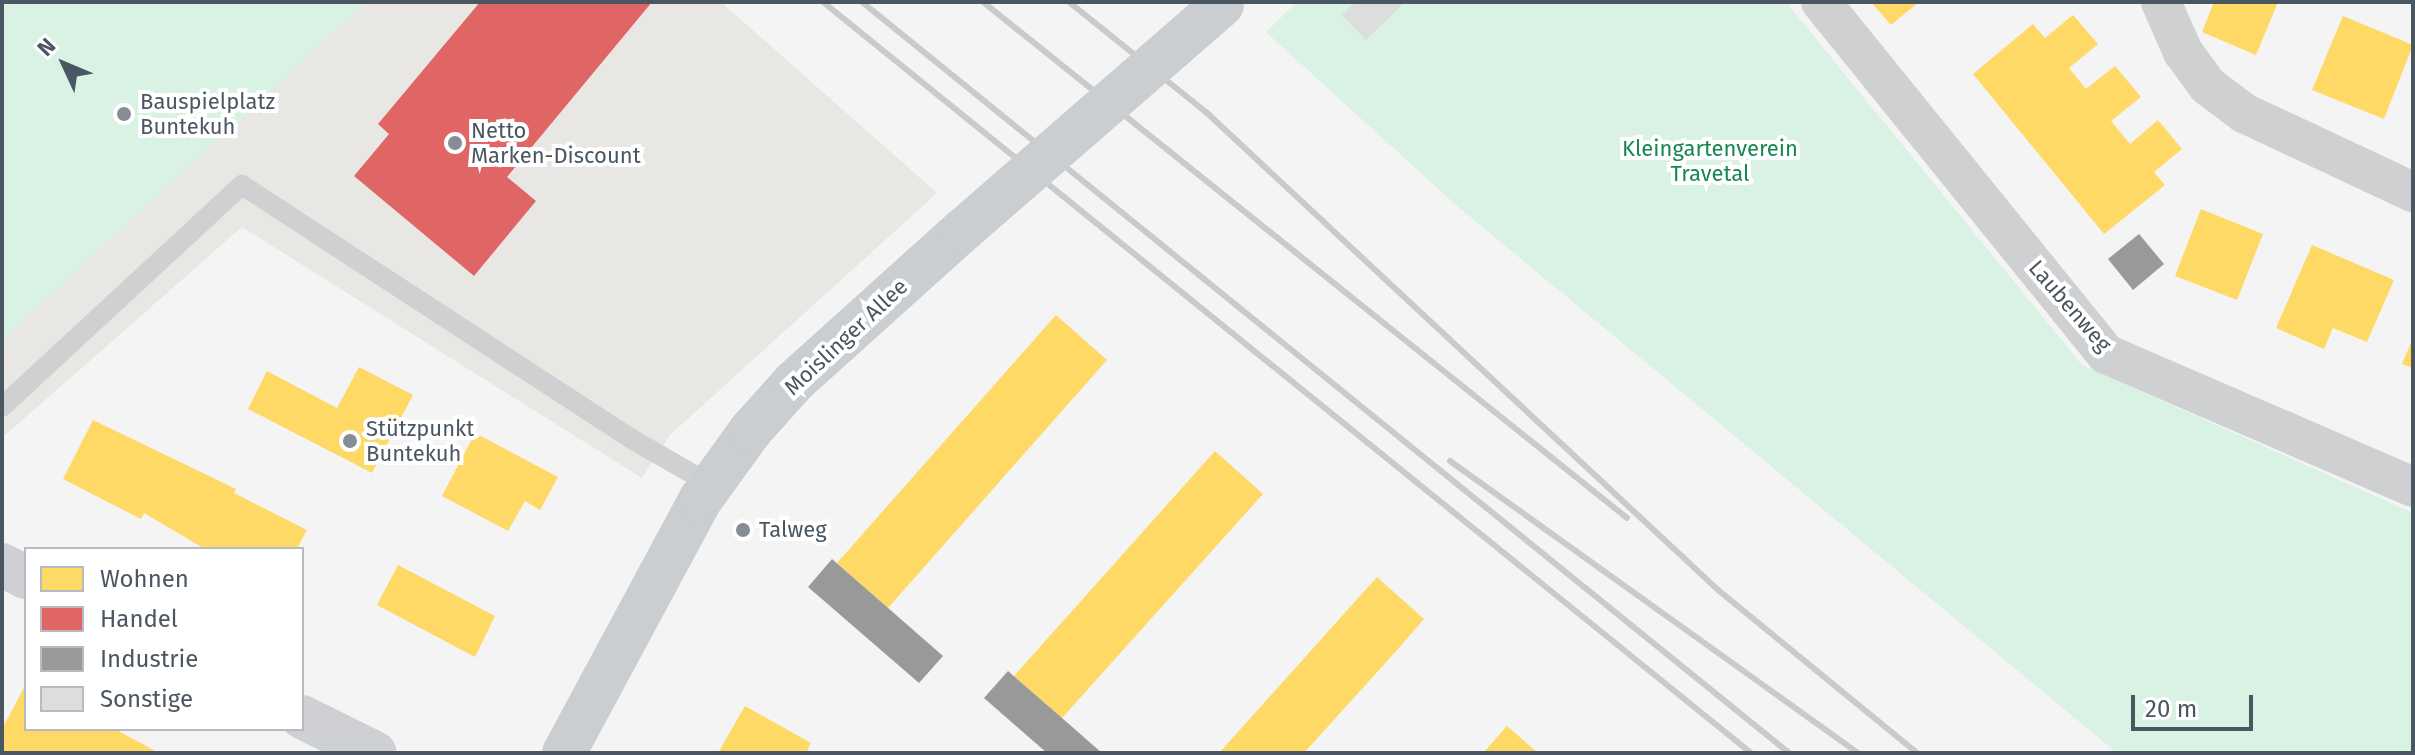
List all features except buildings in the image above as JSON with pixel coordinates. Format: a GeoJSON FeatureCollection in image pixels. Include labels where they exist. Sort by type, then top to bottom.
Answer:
{"type":"FeatureCollection","features":[{"type":"Feature","properties":{"kind":"main road","name":"Moislinger Allee"},"geometry":{"type":"LineString","coordinates":[[564,753],[710,484],[794,382],[1224,3]]}},
{"type":"Feature","properties":{"kind":"street","name":"Laubenweg"},"geometry":{"type":"LineString","coordinates":[[1821,2],[2106,354],[2413,487]]}},
{"type":"Feature","properties":{"kind":"street"},"geometry":{"type":"LineString","coordinates":[[2161,2],[2183,52],[2208,86],[2244,113],[2413,192]]}},
{"type":"Feature","properties":{"kind":"street"},"geometry":{"type":"LineString","coordinates":[[2,565],[24,576]]}},
{"type":"Feature","properties":{"kind":"street"},"geometry":{"type":"LineString","coordinates":[[304,718],[375,753]]}},
{"type":"Feature","properties":{"kind":"lane"},"geometry":{"type":"LineString","coordinates":[[2,407],[242,185],[630,438],[710,484]]}},
{"type":"Feature","properties":{"kind":"shaded area"},"geometry":{"type":"Polygon","coordinates":[[[366,2],[721,2],[937,193],[670,435],[642,478],[242,227],[2,438],[2,340],[366,2]]]}},
{"type":"Feature","properties":{"kind":"green space","name":"Bauspielplatz Buntekuh"},"geometry":{"type":"Polygon","coordinates":[[[2,2],[366,2],[2,340],[2,2]]]}},
{"type":"Feature","properties":{"kind":"green space","name":"Kleingartenverein Travetal"},"geometry":{"type":"Polygon","coordinates":[[[1297,2],[1786,2],[2082,365],[2413,513],[2413,753],[2117,753],[1456,205],[1266,32],[1297,2]]]}},
{"type":"Feature","properties":{"kind":"railway"},"geometry":{"type":"LineString","coordinates":[[823,2],[1751,753]]}},
{"type":"Feature","properties":{"kind":"railway"},"geometry":{"type":"LineString","coordinates":[[862,2],[1789,753]]}},
{"type":"Feature","properties":{"kind":"railway"},"geometry":{"type":"LineString","coordinates":[[983,2],[1627,518]]}},
{"type":"Feature","properties":{"kind":"railway"},"geometry":{"type":"LineString","coordinates":[[1069,2],[1206,112],[1718,590],[1917,753]]}},
{"type":"Feature","properties":{"kind":"railway"},"geometry":{"type":"LineString","coordinates":[[1450,461],[1858,753]]}},
{"type":"Feature","properties":{"kind":"place","name":"Bauspielplatz Buntekuh"},"geometry":{"type":"Point","coordinates":[124,114]}},
{"type":"Feature","properties":{"kind":"place","name":"Netto Marken-Discount"},"geometry":{"type":"Point","coordinates":[455,143]}},
{"type":"Feature","properties":{"kind":"place","name":"Stützpunkt Buntekuh"},"geometry":{"type":"Point","coordinates":[350,441]}},
{"type":"Feature","properties":{"kind":"place","name":"Talweg"},"geometry":{"type":"Point","coordinates":[743,530]}}]}
